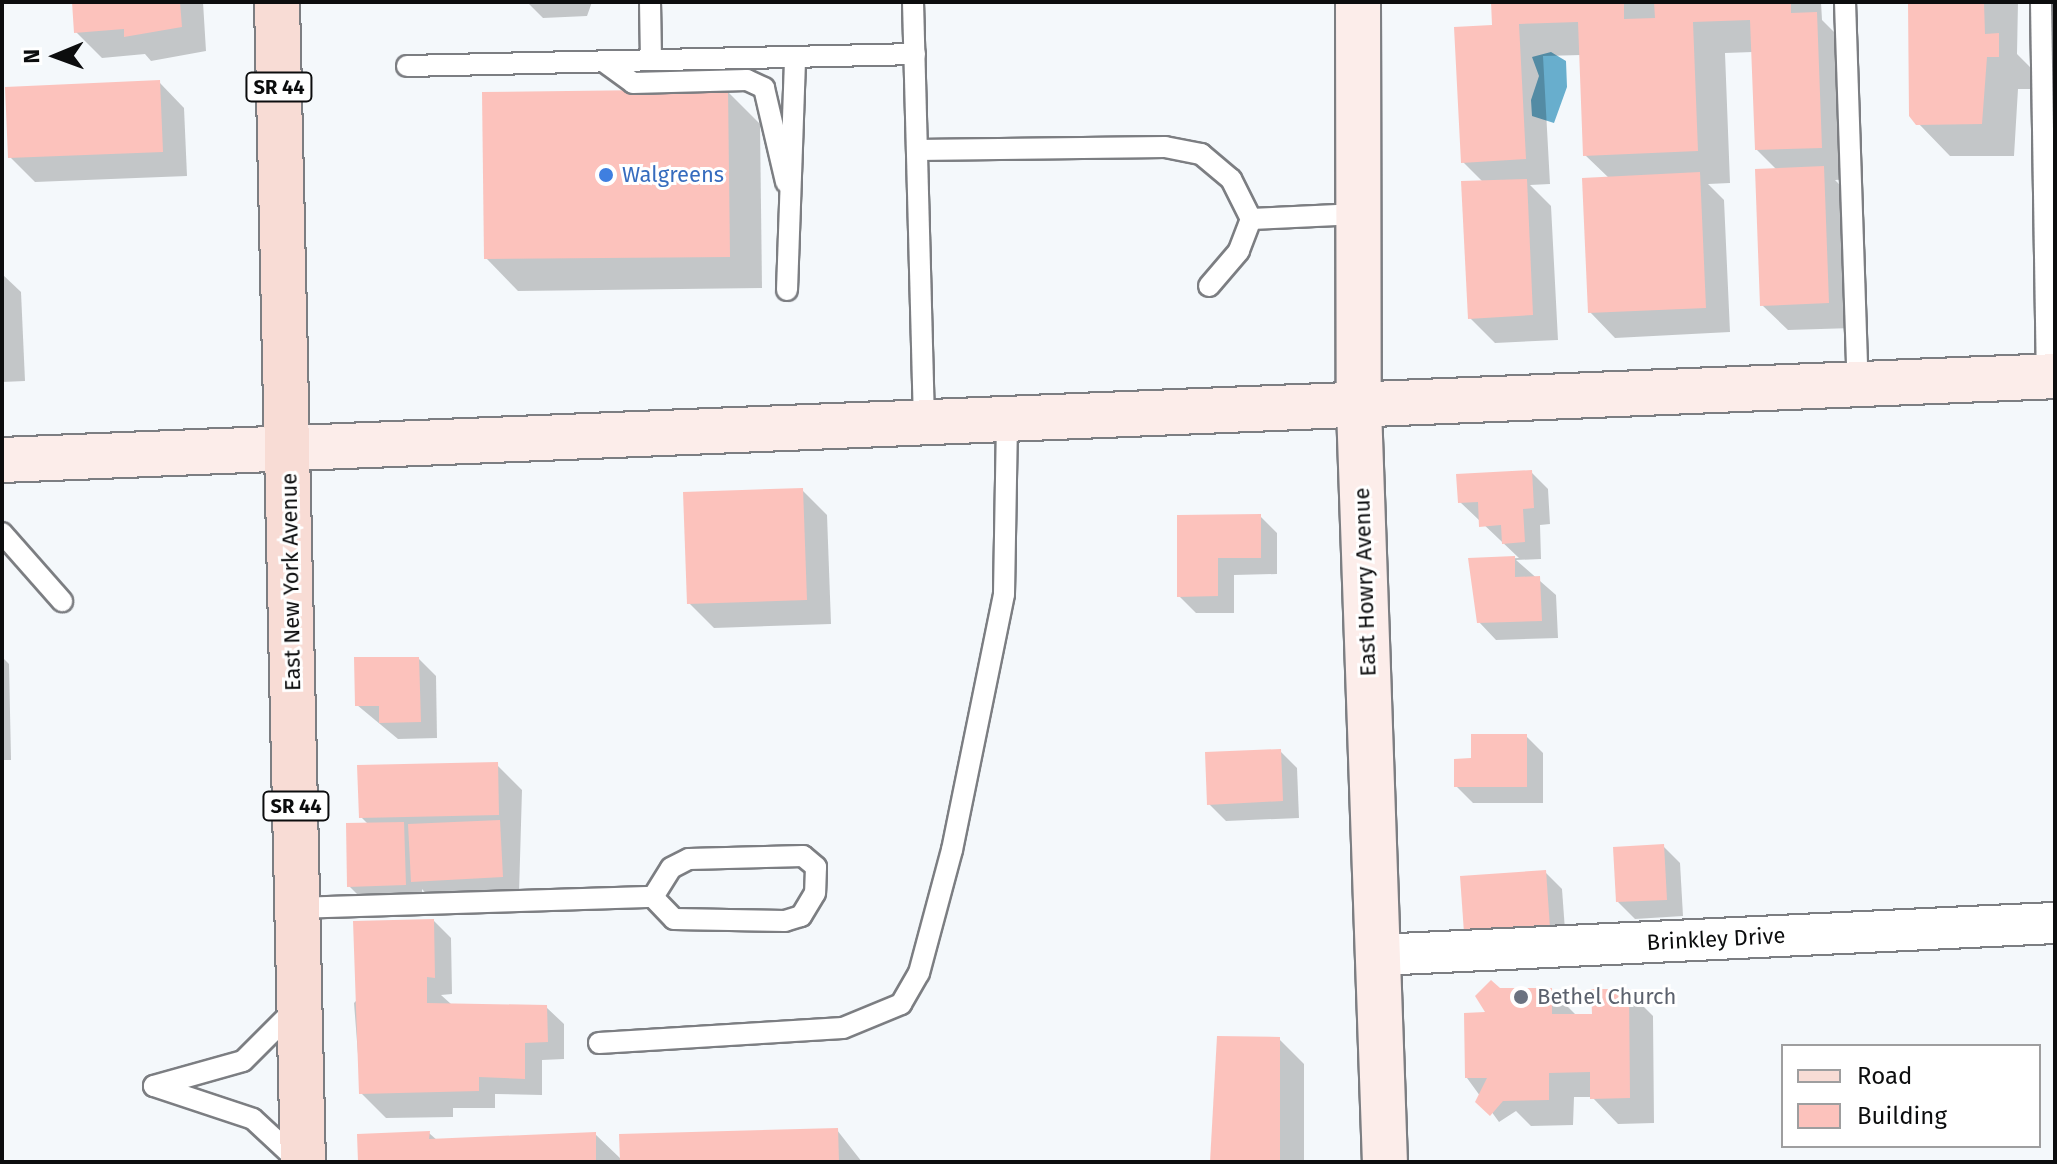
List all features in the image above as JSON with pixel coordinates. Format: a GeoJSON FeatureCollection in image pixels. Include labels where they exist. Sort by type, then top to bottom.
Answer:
{"type":"FeatureCollection","features":[{"type":"Feature","properties":{"kind":"main road","name":"East New York Avenue"},"geometry":{"type":"LineString","coordinates":[[277,2],[300,1005],[300,1162]]}},
{"type":"Feature","properties":{"kind":"main road","name":"East Howry Avenue"},"geometry":{"type":"LineString","coordinates":[[1358,2],[1359,408],[1385,1162]]}},
{"type":"Feature","properties":{"kind":"main road"},"geometry":{"type":"LineString","coordinates":[[2,460],[1359,408],[2051,376]]}},
{"type":"Feature","properties":{"kind":"street","name":"Brinkley Drive"},"geometry":{"type":"LineString","coordinates":[[1378,955],[2055,923]]}},
{"type":"Feature","properties":{"kind":"lane"},"geometry":{"type":"LineString","coordinates":[[650,2],[651,60]]}},
{"type":"Feature","properties":{"kind":"lane"},"geometry":{"type":"LineString","coordinates":[[913,2],[924,424]]}},
{"type":"Feature","properties":{"kind":"lane"},"geometry":{"type":"LineString","coordinates":[[1845,2],[1858,385]]}},
{"type":"Feature","properties":{"kind":"lane"},"geometry":{"type":"LineString","coordinates":[[2041,2],[2051,376]]}},
{"type":"Feature","properties":{"kind":"lane"},"geometry":{"type":"LineString","coordinates":[[407,66],[915,54]]}},
{"type":"Feature","properties":{"kind":"lane"},"geometry":{"type":"LineString","coordinates":[[786,182],[796,140],[795,57]]}},
{"type":"Feature","properties":{"kind":"lane"},"geometry":{"type":"LineString","coordinates":[[603,61],[633,83],[747,80],[764,88],[786,182],[787,290]]}},
{"type":"Feature","properties":{"kind":"lane"},"geometry":{"type":"LineString","coordinates":[[917,150],[1165,147],[1201,154],[1231,179],[1251,219],[1239,251],[1209,286]]}},
{"type":"Feature","properties":{"kind":"lane"},"geometry":{"type":"LineString","coordinates":[[1251,219],[1359,214]]}},
{"type":"Feature","properties":{"kind":"lane"},"geometry":{"type":"LineString","coordinates":[[599,1043],[843,1028],[901,1004],[919,973],[952,850],[1004,594],[1007,421]]}},
{"type":"Feature","properties":{"kind":"lane"},"geometry":{"type":"LineString","coordinates":[[2,533],[62,601]]}},
{"type":"Feature","properties":{"kind":"lane"},"geometry":{"type":"LineString","coordinates":[[297,908],[653,897],[674,919],[785,921],[809,905],[816,867],[803,856],[689,859],[671,868],[653,897]]}},
{"type":"Feature","properties":{"kind":"lane"},"geometry":{"type":"LineString","coordinates":[[300,1005],[243,1061],[154,1086],[253,1119],[300,1162]]}},
{"type":"Feature","properties":{"kind":"water"},"geometry":{"type":"Polygon","coordinates":[[[1551,52],[1566,61],[1567,87],[1554,123],[1532,116],[1531,100],[1539,76],[1532,57],[1551,52]]]}},
{"type":"Feature","properties":{"kind":"building"},"geometry":{"type":"Polygon","coordinates":[[[72,2],[180,2],[182,27],[124,37],[124,29],[74,33],[72,2]]]}},
{"type":"Feature","properties":{"kind":"building"},"geometry":{"type":"Polygon","coordinates":[[[1491,2],[1624,2],[1624,19],[1655,18],[1654,2],[1791,2],[1791,13],[1817,12],[1822,148],[1755,150],[1750,20],[1693,22],[1698,151],[1583,156],[1578,22],[1519,24],[1526,159],[1461,163],[1454,27],[1492,25],[1491,2]]]}},
{"type":"Feature","properties":{"kind":"building"},"geometry":{"type":"Polygon","coordinates":[[[1908,2],[1984,2],[1985,34],[1999,33],[1999,57],[1987,57],[1982,124],[1916,125],[1909,116],[1908,2]]]}},
{"type":"Feature","properties":{"kind":"building"},"geometry":{"type":"Polygon","coordinates":[[[160,80],[163,152],[8,158],[5,87],[160,80]]]}},
{"type":"Feature","properties":{"kind":"building","name":"Walgreens"},"geometry":{"type":"Polygon","coordinates":[[[728,89],[730,257],[484,259],[482,92],[728,89]]]}},
{"type":"Feature","properties":{"kind":"building"},"geometry":{"type":"Polygon","coordinates":[[[1824,166],[1829,303],[1760,306],[1755,169],[1824,166]]]}},
{"type":"Feature","properties":{"kind":"building"},"geometry":{"type":"Polygon","coordinates":[[[1700,172],[1706,308],[1588,313],[1582,178],[1700,172]]]}},
{"type":"Feature","properties":{"kind":"building"},"geometry":{"type":"Polygon","coordinates":[[[1527,179],[1533,315],[1468,319],[1461,181],[1527,179]]]}},
{"type":"Feature","properties":{"kind":"building"},"geometry":{"type":"Polygon","coordinates":[[[1532,470],[1534,508],[1523,509],[1525,542],[1502,544],[1501,525],[1479,527],[1478,502],[1458,503],[1456,474],[1532,470]]]}},
{"type":"Feature","properties":{"kind":"building"},"geometry":{"type":"Polygon","coordinates":[[[803,488],[807,600],[687,604],[683,492],[803,488]]]}},
{"type":"Feature","properties":{"kind":"building"},"geometry":{"type":"Polygon","coordinates":[[[1261,514],[1261,558],[1218,558],[1218,596],[1177,597],[1177,515],[1261,514]]]}},
{"type":"Feature","properties":{"kind":"building"},"geometry":{"type":"Polygon","coordinates":[[[1515,556],[1515,577],[1540,576],[1542,621],[1477,623],[1468,558],[1515,556]]]}},
{"type":"Feature","properties":{"kind":"building"},"geometry":{"type":"Polygon","coordinates":[[[354,657],[419,657],[421,722],[379,723],[379,706],[355,706],[354,657]]]}},
{"type":"Feature","properties":{"kind":"building"},"geometry":{"type":"Polygon","coordinates":[[[1471,734],[1527,734],[1527,787],[1454,787],[1454,759],[1471,758],[1471,734]]]}},
{"type":"Feature","properties":{"kind":"building"},"geometry":{"type":"Polygon","coordinates":[[[1281,749],[1283,801],[1207,805],[1205,752],[1281,749]]]}},
{"type":"Feature","properties":{"kind":"building"},"geometry":{"type":"Polygon","coordinates":[[[498,762],[499,815],[359,818],[357,765],[498,762]]]}},
{"type":"Feature","properties":{"kind":"building"},"geometry":{"type":"Polygon","coordinates":[[[500,820],[503,877],[411,882],[408,824],[500,820]]]}},
{"type":"Feature","properties":{"kind":"building"},"geometry":{"type":"Polygon","coordinates":[[[404,822],[406,885],[347,887],[346,823],[404,822]]]}},
{"type":"Feature","properties":{"kind":"building"},"geometry":{"type":"Polygon","coordinates":[[[1664,844],[1667,900],[1616,902],[1613,847],[1664,844]]]}},
{"type":"Feature","properties":{"kind":"building"},"geometry":{"type":"Polygon","coordinates":[[[1546,870],[1550,928],[1464,933],[1460,876],[1546,870]]]}},
{"type":"Feature","properties":{"kind":"building"},"geometry":{"type":"Polygon","coordinates":[[[434,919],[435,978],[427,977],[427,1003],[547,1005],[548,1042],[525,1043],[525,1079],[479,1077],[479,1091],[359,1094],[353,921],[434,919]]]}},
{"type":"Feature","properties":{"kind":"building"},"geometry":{"type":"Polygon","coordinates":[[[1491,980],[1500,988],[1552,988],[1552,1014],[1592,1014],[1591,989],[1629,989],[1630,1098],[1590,1099],[1590,1072],[1549,1073],[1549,1100],[1503,1101],[1490,1116],[1475,1102],[1487,1078],[1465,1078],[1464,1013],[1485,1012],[1475,996],[1491,980]]]}},
{"type":"Feature","properties":{"kind":"building"},"geometry":{"type":"Polygon","coordinates":[[[1217,1036],[1280,1037],[1280,1162],[1210,1162],[1217,1036]]]}},
{"type":"Feature","properties":{"kind":"building"},"geometry":{"type":"Polygon","coordinates":[[[838,1128],[839,1162],[620,1162],[619,1134],[838,1128]]]}},
{"type":"Feature","properties":{"kind":"building"},"geometry":{"type":"Polygon","coordinates":[[[430,1131],[429,1139],[596,1132],[596,1162],[358,1162],[357,1134],[430,1131]]]}},
{"type":"Feature","properties":{"kind":"place","name":"Walgreens"},"geometry":{"type":"Point","coordinates":[606,175]}},
{"type":"Feature","properties":{"kind":"place","name":"Bethel Church"},"geometry":{"type":"Point","coordinates":[1521,997]}}]}
